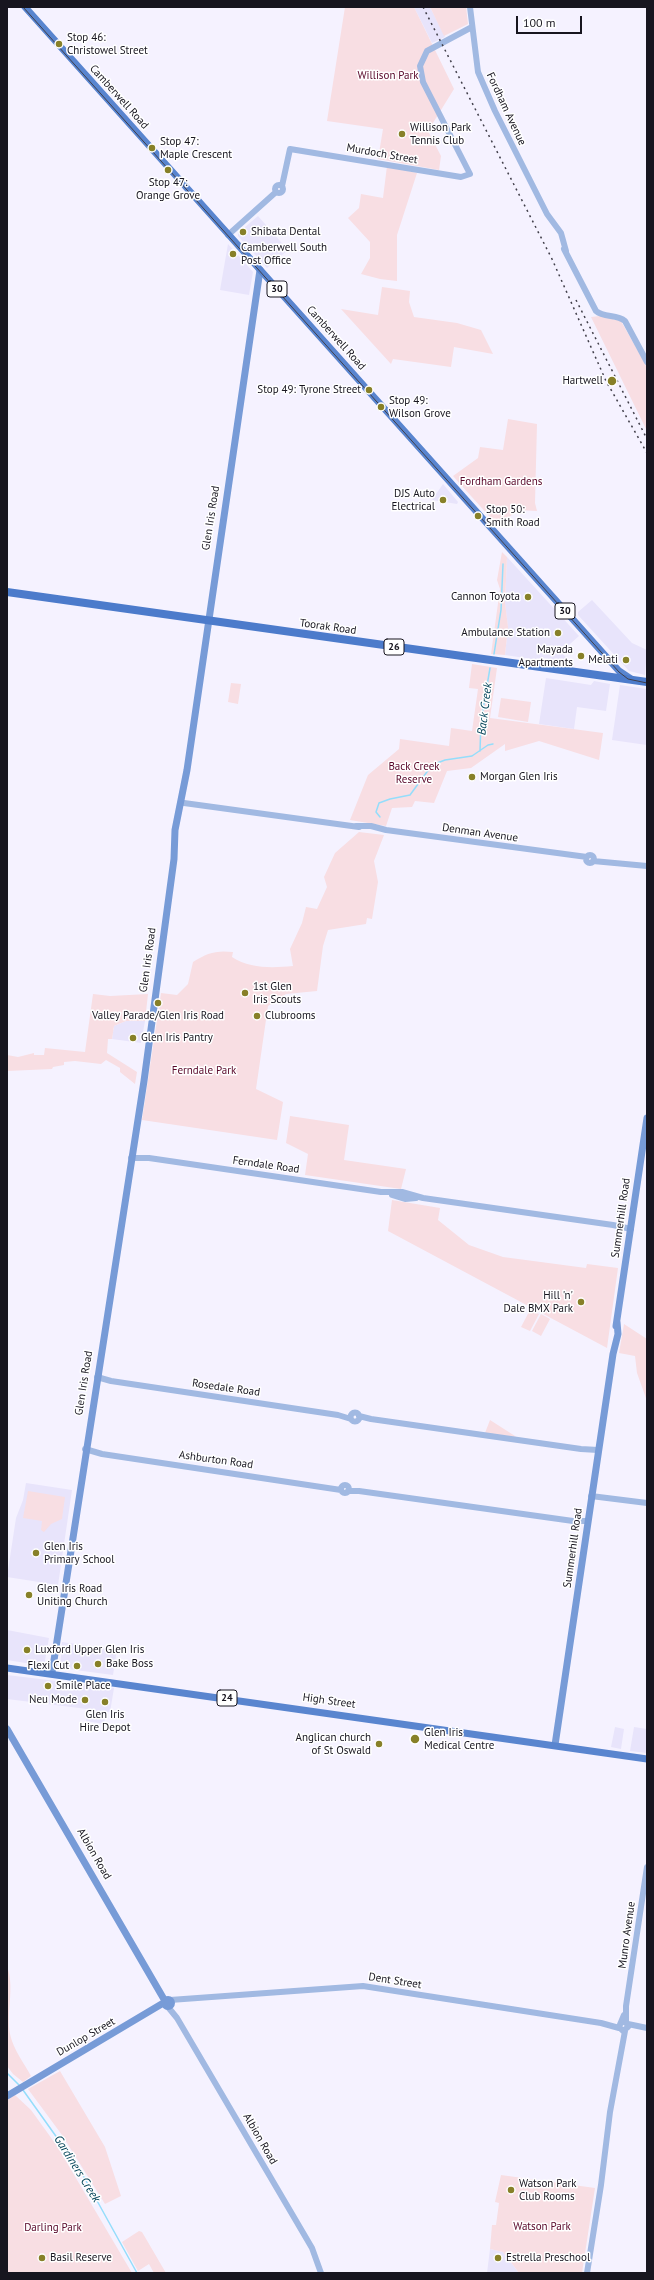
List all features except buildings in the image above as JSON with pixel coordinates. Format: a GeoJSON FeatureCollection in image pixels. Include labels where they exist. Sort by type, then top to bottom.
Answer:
{"type":"FeatureCollection","features":[{"type":"Feature","properties":{"kind":"highway","name":"Toorak Road"},"geometry":{"type":"LineString","coordinates":[[7,592],[647,682]]}},
{"type":"Feature","properties":{"kind":"main road","name":"Camberwell Road"},"geometry":{"type":"LineString","coordinates":[[25,7],[613,664],[623,675],[634,680]]}},
{"type":"Feature","properties":{"kind":"main road","name":"Glen Iris Road"},"geometry":{"type":"LineString","coordinates":[[52,1673],[140,1097],[260,270]]}},
{"type":"Feature","properties":{"kind":"main road"},"geometry":{"type":"LineString","coordinates":[[605,676],[612,673],[613,664]]}},
{"type":"Feature","properties":{"kind":"main road","name":"Glen Iris Road"},"geometry":{"type":"LineString","coordinates":[[174,859],[178,816],[183,799]]}},
{"type":"Feature","properties":{"kind":"main road","name":"Summerhill Road"},"geometry":{"type":"LineString","coordinates":[[555,1745],[613,1354],[612,1337],[617,1322],[647,1118]]}},
{"type":"Feature","properties":{"kind":"main road","name":"High Street"},"geometry":{"type":"LineString","coordinates":[[7,1668],[52,1673],[647,1759]]}},
{"type":"Feature","properties":{"kind":"main road","name":"Albion Road"},"geometry":{"type":"LineString","coordinates":[[7,1728],[168,2003]]}},
{"type":"Feature","properties":{"kind":"main road","name":"Dunlop Street"},"geometry":{"type":"LineString","coordinates":[[10,2094],[156,2008],[168,2003]]}},
{"type":"Feature","properties":{"kind":"street","name":"Fordham Avenue"},"geometry":{"type":"LineString","coordinates":[[470,7],[479,75],[495,112],[547,214],[560,232],[566,251],[596,311],[600,314],[621,318],[625,321],[647,362]]}},
{"type":"Feature","properties":{"kind":"street","name":"Murdoch Street"},"geometry":{"type":"LineString","coordinates":[[228,235],[276,192],[280,193],[283,191],[282,186],[290,149],[461,177],[470,174],[420,75],[422,58],[427,51],[472,29]]}},
{"type":"Feature","properties":{"kind":"street","name":"Denman Avenue"},"geometry":{"type":"LineString","coordinates":[[183,799],[356,826],[367,825],[386,830],[572,856],[587,858],[591,855],[594,859],[647,866]]}},
{"type":"Feature","properties":{"kind":"street","name":"Ferndale Road"},"geometry":{"type":"LineString","coordinates":[[131,1155],[381,1192],[402,1192],[423,1198],[631,1227]]}},
{"type":"Feature","properties":{"kind":"street","name":"Rosedale Road"},"geometry":{"type":"LineString","coordinates":[[96,1379],[351,1416],[355,1421],[359,1418],[598,1452]]}},
{"type":"Feature","properties":{"kind":"street","name":"Ashburton Road"},"geometry":{"type":"LineString","coordinates":[[85,1452],[341,1488],[344,1493],[348,1489],[587,1524]]}},
{"type":"Feature","properties":{"kind":"street"},"geometry":{"type":"LineString","coordinates":[[592,1494],[647,1503]]}},
{"type":"Feature","properties":{"kind":"street","name":"Munro Avenue"},"geometry":{"type":"LineString","coordinates":[[587,2273],[647,1867]]}},
{"type":"Feature","properties":{"kind":"street","name":"Dent Street"},"geometry":{"type":"LineString","coordinates":[[168,2003],[185,2000],[363,1986],[600,2023],[646,2028]]}},
{"type":"Feature","properties":{"kind":"street","name":"Albion Road"},"geometry":{"type":"LineString","coordinates":[[168,2003],[312,2248],[320,2273]]}},
{"type":"Feature","properties":{"kind":"shaded area"},"geometry":{"type":"Polygon","coordinates":[[[414,7],[430,7],[445,37],[432,43],[414,7]]]}},
{"type":"Feature","properties":{"kind":"shaded area"},"geometry":{"type":"Polygon","coordinates":[[[258,216],[288,250],[267,268],[238,236],[238,233],[258,216]]]}},
{"type":"Feature","properties":{"kind":"shaded area"},"geometry":{"type":"Polygon","coordinates":[[[228,244],[253,272],[249,295],[220,290],[228,244]]]}},
{"type":"Feature","properties":{"kind":"shaded area"},"geometry":{"type":"Polygon","coordinates":[[[443,484],[458,502],[457,504],[432,500],[443,484]]]}},
{"type":"Feature","properties":{"kind":"shaded area"},"geometry":{"type":"Polygon","coordinates":[[[507,557],[579,636],[561,652],[573,665],[505,655],[508,627],[505,603],[507,557]]]}},
{"type":"Feature","properties":{"kind":"shaded area"},"geometry":{"type":"Polygon","coordinates":[[[592,600],[632,643],[647,650],[645,675],[629,671],[578,615],[578,612],[592,600]]]}},
{"type":"Feature","properties":{"kind":"shaded area"},"geometry":{"type":"Polygon","coordinates":[[[546,678],[591,685],[594,681],[610,684],[606,711],[577,707],[574,729],[539,724],[546,678]]]}},
{"type":"Feature","properties":{"kind":"shaded area"},"geometry":{"type":"Polygon","coordinates":[[[620,685],[647,689],[647,745],[612,740],[620,685]]]}},
{"type":"Feature","properties":{"kind":"shaded area"},"geometry":{"type":"Polygon","coordinates":[[[126,1021],[145,1021],[141,1043],[112,1039],[114,1026],[126,1021]]]}},
{"type":"Feature","properties":{"kind":"shaded area","name":"Glen Iris Primary School"},"geometry":{"type":"Polygon","coordinates":[[[26,1483],[72,1490],[58,1585],[7,1577],[16,1518],[23,1500],[26,1483]]]}},
{"type":"Feature","properties":{"kind":"shaded area"},"geometry":{"type":"Polygon","coordinates":[[[7,1630],[49,1638],[44,1666],[7,1660],[7,1630]]]}},
{"type":"Feature","properties":{"kind":"shaded area"},"geometry":{"type":"Polygon","coordinates":[[[62,1642],[117,1650],[113,1675],[60,1668],[62,1642]]]}},
{"type":"Feature","properties":{"kind":"shaded area"},"geometry":{"type":"Polygon","coordinates":[[[7,1675],[114,1688],[110,1712],[106,1712],[104,1724],[86,1721],[87,1709],[7,1699],[7,1675]]]}},
{"type":"Feature","properties":{"kind":"shaded area"},"geometry":{"type":"Polygon","coordinates":[[[615,1727],[624,1729],[621,1749],[611,1747],[615,1727]]]}},
{"type":"Feature","properties":{"kind":"shaded area"},"geometry":{"type":"Polygon","coordinates":[[[634,1727],[647,1729],[647,1753],[630,1751],[634,1727]]]}},
{"type":"Feature","properties":{"kind":"shaded area","name":"Estrella Preschool"},"geometry":{"type":"Polygon","coordinates":[[[490,2249],[503,2252],[519,2273],[487,2273],[490,2249]]]}},
{"type":"Feature","properties":{"kind":"green space","name":"Willison Park"},"geometry":{"type":"Polygon","coordinates":[[[345,7],[414,7],[454,89],[428,131],[441,156],[439,170],[378,159],[383,129],[327,121],[345,7]]]}},
{"type":"Feature","properties":{"kind":"green space"},"geometry":{"type":"Polygon","coordinates":[[[430,7],[466,7],[468,24],[444,36],[430,7]]]}},
{"type":"Feature","properties":{"kind":"green space"},"geometry":{"type":"Polygon","coordinates":[[[387,166],[417,173],[397,235],[397,281],[380,279],[361,274],[370,258],[370,242],[348,218],[359,208],[361,194],[383,198],[387,166]]]}},
{"type":"Feature","properties":{"kind":"green space"},"geometry":{"type":"Polygon","coordinates":[[[382,287],[410,291],[409,302],[414,317],[457,323],[481,330],[493,354],[454,347],[451,367],[393,359],[391,364],[341,309],[378,315],[382,287]]]}},
{"type":"Feature","properties":{"kind":"green space"},"geometry":{"type":"Polygon","coordinates":[[[600,316],[621,321],[647,367],[647,431],[591,317],[600,316]]]}},
{"type":"Feature","properties":{"kind":"green space","name":"Fordham Gardens"},"geometry":{"type":"Polygon","coordinates":[[[508,419],[537,424],[535,503],[537,511],[518,510],[498,526],[453,476],[478,458],[480,447],[503,450],[508,419]]]}},
{"type":"Feature","properties":{"kind":"green space"},"geometry":{"type":"Polygon","coordinates":[[[502,552],[507,557],[505,603],[508,627],[505,655],[491,654],[500,589],[497,580],[502,552]]]}},
{"type":"Feature","properties":{"kind":"green space","name":"Back Creek Reserve"},"geometry":{"type":"Polygon","coordinates":[[[472,664],[497,668],[490,718],[603,733],[599,760],[539,741],[505,751],[505,744],[471,768],[447,771],[434,803],[415,801],[412,807],[392,808],[386,826],[350,820],[368,775],[399,749],[400,739],[449,746],[451,728],[472,731],[478,689],[469,688],[472,664]]]}},
{"type":"Feature","properties":{"kind":"green space"},"geometry":{"type":"Polygon","coordinates":[[[231,683],[241,684],[238,704],[228,702],[231,683]]]}},
{"type":"Feature","properties":{"kind":"green space"},"geometry":{"type":"Polygon","coordinates":[[[501,698],[531,702],[528,722],[498,717],[501,698]]]}},
{"type":"Feature","properties":{"kind":"green space","name":"Ferndale Park"},"geometry":{"type":"Polygon","coordinates":[[[359,832],[384,835],[374,861],[378,882],[372,919],[367,918],[366,924],[328,930],[323,946],[317,991],[286,994],[268,1006],[256,1089],[283,1102],[277,1140],[142,1120],[161,993],[177,995],[188,984],[193,962],[207,954],[222,951],[233,952],[232,957],[254,966],[293,966],[290,949],[302,923],[306,907],[317,909],[327,887],[324,877],[335,853],[359,832]]]}},
{"type":"Feature","properties":{"kind":"green space"},"geometry":{"type":"Polygon","coordinates":[[[93,994],[110,996],[148,994],[145,1021],[126,1021],[114,1026],[112,1039],[108,1039],[107,1053],[137,1072],[135,1084],[120,1072],[120,1068],[106,1060],[101,1064],[75,1061],[64,1062],[64,1065],[53,1067],[52,1069],[7,1071],[7,1055],[18,1057],[34,1053],[34,1055],[44,1055],[45,1048],[85,1052],[93,994]]]}},
{"type":"Feature","properties":{"kind":"green space"},"geometry":{"type":"Polygon","coordinates":[[[290,1116],[349,1125],[344,1160],[406,1169],[401,1189],[305,1175],[308,1154],[286,1143],[290,1116]]]}},
{"type":"Feature","properties":{"kind":"green space"},"geometry":{"type":"Polygon","coordinates":[[[392,1200],[440,1208],[438,1220],[469,1245],[503,1257],[586,1268],[587,1264],[618,1268],[607,1348],[388,1231],[392,1200]]]}},
{"type":"Feature","properties":{"kind":"green space"},"geometry":{"type":"Polygon","coordinates":[[[530,1310],[539,1314],[530,1331],[521,1327],[530,1310]]]}},
{"type":"Feature","properties":{"kind":"green space"},"geometry":{"type":"Polygon","coordinates":[[[541,1314],[550,1319],[541,1336],[532,1331],[541,1314]]]}},
{"type":"Feature","properties":{"kind":"green space"},"geometry":{"type":"Polygon","coordinates":[[[624,1324],[647,1339],[647,1401],[637,1373],[635,1356],[619,1353],[624,1324]]]}},
{"type":"Feature","properties":{"kind":"green space"},"geometry":{"type":"Polygon","coordinates":[[[490,1420],[515,1436],[516,1437],[485,1433],[490,1420]]]}},
{"type":"Feature","properties":{"kind":"green space"},"geometry":{"type":"Polygon","coordinates":[[[28,1491],[65,1497],[62,1519],[51,1524],[44,1532],[41,1530],[42,1521],[23,1518],[28,1491]]]}},
{"type":"Feature","properties":{"kind":"green space"},"geometry":{"type":"Polygon","coordinates":[[[7,1966],[10,1983],[9,2025],[11,2040],[31,2076],[23,2082],[13,2074],[7,2066],[7,1966]]]}},
{"type":"Feature","properties":{"kind":"green space"},"geometry":{"type":"Polygon","coordinates":[[[60,2071],[105,2147],[121,2196],[105,2204],[62,2135],[28,2089],[60,2071]]]}},
{"type":"Feature","properties":{"kind":"green space","name":"Darling Park"},"geometry":{"type":"Polygon","coordinates":[[[15,2095],[31,2110],[57,2146],[132,2273],[7,2273],[7,2100],[15,2095]]]}},
{"type":"Feature","properties":{"kind":"green space","name":"Watson Park"},"geometry":{"type":"Polygon","coordinates":[[[501,2175],[595,2188],[582,2273],[519,2273],[503,2252],[490,2249],[492,2225],[496,2225],[499,2203],[495,2202],[501,2175]]]}},
{"type":"Feature","properties":{"kind":"green space"},"geometry":{"type":"Polygon","coordinates":[[[139,2231],[142,2232],[166,2273],[154,2273],[149,2264],[138,2271],[122,2242],[139,2231]]]}},
{"type":"Feature","properties":{"kind":"waterway","name":"Back Creek"},"geometry":{"type":"LineString","coordinates":[[494,654],[501,610],[503,564]]}},
{"type":"Feature","properties":{"kind":"waterway","name":"Back Creek"},"geometry":{"type":"LineString","coordinates":[[480,751],[481,721],[490,668]]}},
{"type":"Feature","properties":{"kind":"waterway","name":"Back Creek"},"geometry":{"type":"LineString","coordinates":[[380,817],[376,812],[379,803],[410,795],[432,765],[445,760],[472,756],[488,745],[493,744]]}},
{"type":"Feature","properties":{"kind":"waterway","name":"Gardiners Creek"},"geometry":{"type":"LineString","coordinates":[[7,2073],[19,2085]]}},
{"type":"Feature","properties":{"kind":"waterway","name":"Gardiners Creek"},"geometry":{"type":"LineString","coordinates":[[23,2090],[80,2170],[137,2273]]}},
{"type":"Feature","properties":{"kind":"tram line"},"geometry":{"type":"LineString","coordinates":[[23,7],[619,672],[628,679],[647,683]]}},
{"type":"Feature","properties":{"kind":"railway"},"geometry":{"type":"LineString","coordinates":[[423,7],[552,259],[606,381],[647,453]]}},
{"type":"Feature","properties":{"kind":"railway"},"geometry":{"type":"LineString","coordinates":[[576,300],[647,439]]}},
{"type":"Feature","properties":{"kind":"place","name":"Stop 46: Christowel Street"},"geometry":{"type":"Point","coordinates":[59,44]}},
{"type":"Feature","properties":{"kind":"place","name":"Willison Park Tennis Club"},"geometry":{"type":"Point","coordinates":[402,134]}},
{"type":"Feature","properties":{"kind":"place","name":"Stop 47: Maple Crescent"},"geometry":{"type":"Point","coordinates":[152,148]}},
{"type":"Feature","properties":{"kind":"place","name":"Stop 47: Orange Grove"},"geometry":{"type":"Point","coordinates":[168,170]}},
{"type":"Feature","properties":{"kind":"place","name":"Shibata Dental"},"geometry":{"type":"Point","coordinates":[243,232]}},
{"type":"Feature","properties":{"kind":"place","name":"Camberwell South Post Office"},"geometry":{"type":"Point","coordinates":[233,254]}},
{"type":"Feature","properties":{"kind":"place","name":"Hartwell"},"geometry":{"type":"Point","coordinates":[612,381]}},
{"type":"Feature","properties":{"kind":"place","name":"Stop 49: Tyrone Street"},"geometry":{"type":"Point","coordinates":[369,390]}},
{"type":"Feature","properties":{"kind":"place","name":"Stop 49: Wilson Grove"},"geometry":{"type":"Point","coordinates":[381,407]}},
{"type":"Feature","properties":{"kind":"place","name":"DJS Auto Electrical"},"geometry":{"type":"Point","coordinates":[443,500]}},
{"type":"Feature","properties":{"kind":"place","name":"Stop 50: Smith Road"},"geometry":{"type":"Point","coordinates":[478,516]}},
{"type":"Feature","properties":{"kind":"place","name":"Cannon Toyota"},"geometry":{"type":"Point","coordinates":[528,597]}},
{"type":"Feature","properties":{"kind":"place","name":"Ambulance Station"},"geometry":{"type":"Point","coordinates":[558,633]}},
{"type":"Feature","properties":{"kind":"place","name":"Mayada Apartments"},"geometry":{"type":"Point","coordinates":[581,656]}},
{"type":"Feature","properties":{"kind":"place","name":"Melati"},"geometry":{"type":"Point","coordinates":[626,660]}},
{"type":"Feature","properties":{"kind":"place","name":"Morgan Glen Iris"},"geometry":{"type":"Point","coordinates":[472,777]}},
{"type":"Feature","properties":{"kind":"place","name":"1st Glen Iris Scouts"},"geometry":{"type":"Point","coordinates":[245,993]}},
{"type":"Feature","properties":{"kind":"place","name":"Valley Parade/Glen Iris Road"},"geometry":{"type":"Point","coordinates":[158,1003]}},
{"type":"Feature","properties":{"kind":"place","name":"Clubrooms"},"geometry":{"type":"Point","coordinates":[257,1016]}},
{"type":"Feature","properties":{"kind":"place","name":"Glen Iris Pantry"},"geometry":{"type":"Point","coordinates":[133,1038]}},
{"type":"Feature","properties":{"kind":"place","name":"Hill 'n' Dale BMX Park"},"geometry":{"type":"Point","coordinates":[581,1302]}},
{"type":"Feature","properties":{"kind":"place","name":"Glen Iris Primary School"},"geometry":{"type":"Point","coordinates":[36,1553]}},
{"type":"Feature","properties":{"kind":"place","name":"Glen Iris Road Uniting Church"},"geometry":{"type":"Point","coordinates":[29,1595]}},
{"type":"Feature","properties":{"kind":"place","name":"Luxford Upper Glen Iris"},"geometry":{"type":"Point","coordinates":[27,1650]}},
{"type":"Feature","properties":{"kind":"place","name":"Bake Boss"},"geometry":{"type":"Point","coordinates":[98,1664]}},
{"type":"Feature","properties":{"kind":"place","name":"Flexi Cut"},"geometry":{"type":"Point","coordinates":[77,1666]}},
{"type":"Feature","properties":{"kind":"place","name":"Smile Place"},"geometry":{"type":"Point","coordinates":[48,1686]}},
{"type":"Feature","properties":{"kind":"place","name":"Neu Mode"},"geometry":{"type":"Point","coordinates":[85,1700]}},
{"type":"Feature","properties":{"kind":"place","name":"Glen Iris Hire Depot"},"geometry":{"type":"Point","coordinates":[105,1702]}},
{"type":"Feature","properties":{"kind":"place","name":"Glen Iris Medical Centre"},"geometry":{"type":"Point","coordinates":[415,1739]}},
{"type":"Feature","properties":{"kind":"place","name":"Anglican church of St Oswald"},"geometry":{"type":"Point","coordinates":[379,1744]}},
{"type":"Feature","properties":{"kind":"place","name":"Watson Park Club Rooms"},"geometry":{"type":"Point","coordinates":[511,2190]}},
{"type":"Feature","properties":{"kind":"place","name":"Basil Reserve"},"geometry":{"type":"Point","coordinates":[42,2258]}},
{"type":"Feature","properties":{"kind":"place","name":"Estrella Preschool"},"geometry":{"type":"Point","coordinates":[498,2258]}}]}
